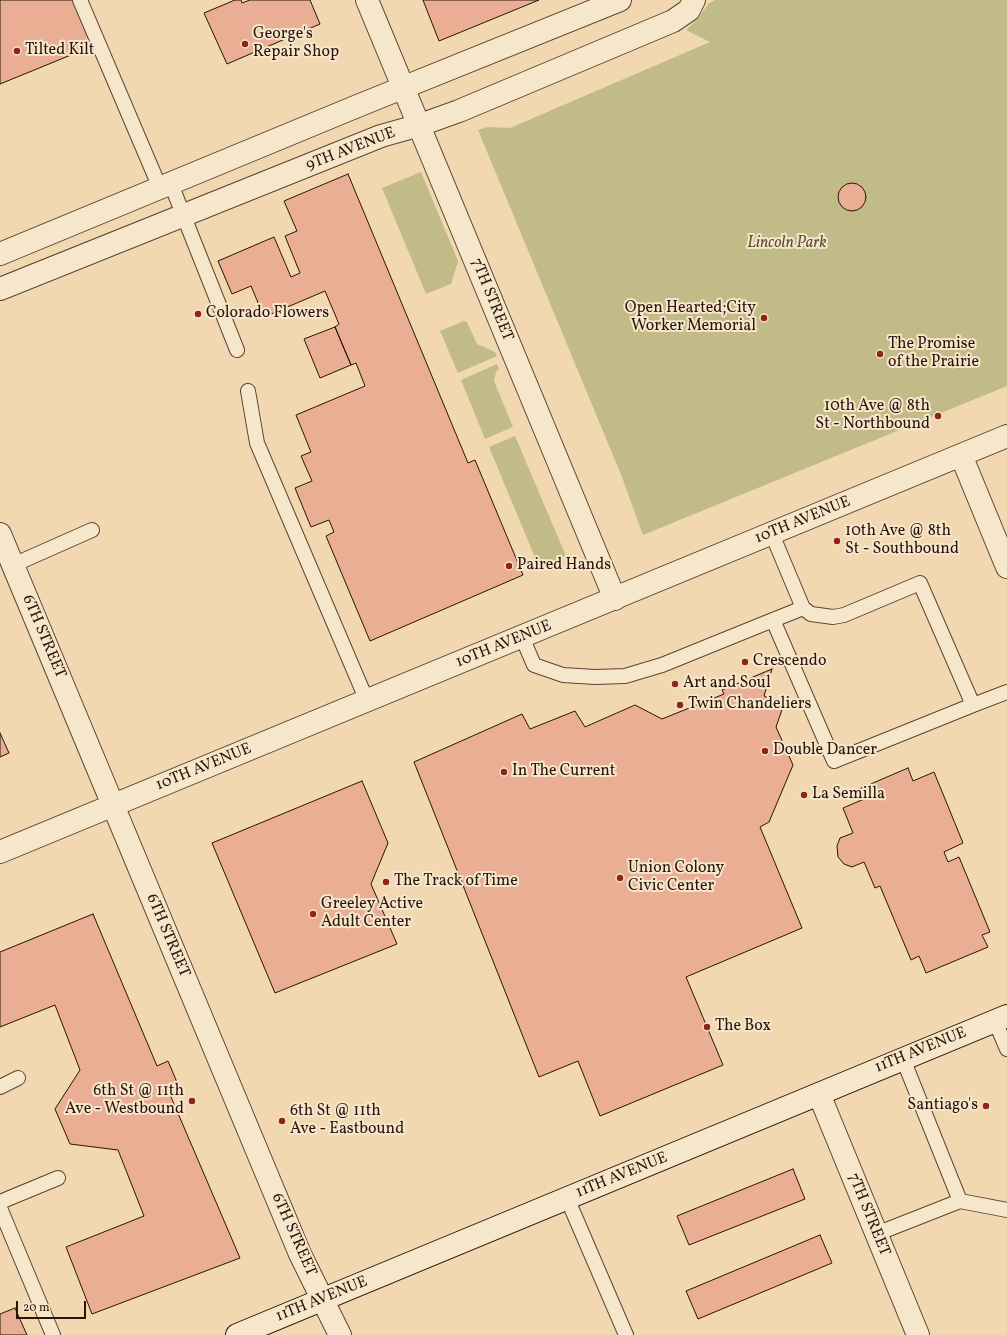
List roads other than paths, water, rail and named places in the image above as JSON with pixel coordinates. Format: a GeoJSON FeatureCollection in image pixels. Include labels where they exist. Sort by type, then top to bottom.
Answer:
{"type":"FeatureCollection","features":[{"type":"Feature","properties":{"kind":"street","name":"7TH STREET"},"geometry":{"type":"LineString","coordinates":[[367,0],[615,599]]}},
{"type":"Feature","properties":{"kind":"street"},"geometry":{"type":"LineString","coordinates":[[0,254],[620,0]]}},
{"type":"Feature","properties":{"kind":"street","name":"9TH AVENUE"},"geometry":{"type":"LineString","coordinates":[[0,289],[183,214],[381,136],[420,125],[459,111],[673,21],[689,10],[694,0]]}},
{"type":"Feature","properties":{"kind":"street","name":"10TH AVENUE"},"geometry":{"type":"LineString","coordinates":[[0,852],[1007,436]]}},
{"type":"Feature","properties":{"kind":"street"},"geometry":{"type":"LineString","coordinates":[[961,455],[1007,567]]}},
{"type":"Feature","properties":{"kind":"street","name":"6TH STREET"},"geometry":{"type":"LineString","coordinates":[[0,534],[300,1254],[340,1335]]}},
{"type":"Feature","properties":{"kind":"street","name":"11TH AVENUE"},"geometry":{"type":"LineString","coordinates":[[237,1335],[1001,1018]]}},
{"type":"Feature","properties":{"kind":"street","name":"7TH STREET"},"geometry":{"type":"LineString","coordinates":[[819,1094],[918,1335]]}},
{"type":"Feature","properties":{"kind":"lane"},"geometry":{"type":"LineString","coordinates":[[80,0],[166,186],[183,214],[237,350]]}},
{"type":"Feature","properties":{"kind":"lane"},"geometry":{"type":"LineString","coordinates":[[248,390],[257,443],[367,701]]}},
{"type":"Feature","properties":{"kind":"lane"},"geometry":{"type":"LineString","coordinates":[[13,565],[92,530]]}},
{"type":"Feature","properties":{"kind":"lane"},"geometry":{"type":"LineString","coordinates":[[772,534],[802,608],[811,614],[833,617],[844,614],[920,583],[973,705]]}},
{"type":"Feature","properties":{"kind":"lane"},"geometry":{"type":"LineString","coordinates":[[522,637],[534,665],[563,675],[595,677],[625,676],[662,665],[802,608]]}},
{"type":"Feature","properties":{"kind":"lane"},"geometry":{"type":"LineString","coordinates":[[773,620],[834,761],[1007,692]]}},
{"type":"Feature","properties":{"kind":"lane"},"geometry":{"type":"LineString","coordinates":[[1001,1018],[1007,1049]]}},
{"type":"Feature","properties":{"kind":"lane"},"geometry":{"type":"LineString","coordinates":[[903,1059],[960,1201]]}},
{"type":"Feature","properties":{"kind":"lane"},"geometry":{"type":"LineString","coordinates":[[0,1086],[18,1078]]}},
{"type":"Feature","properties":{"kind":"lane"},"geometry":{"type":"LineString","coordinates":[[0,1202],[58,1178]]}},
{"type":"Feature","properties":{"kind":"lane"},"geometry":{"type":"LineString","coordinates":[[567,1198],[626,1335]]}},
{"type":"Feature","properties":{"kind":"lane"},"geometry":{"type":"LineString","coordinates":[[876,1234],[960,1201],[1004,1206]]}},
{"type":"Feature","properties":{"kind":"lane"},"geometry":{"type":"LineString","coordinates":[[0,1208],[53,1335]]}},
{"type":"Feature","properties":{"kind":"place","name":"George's Repair Shop"},"geometry":{"type":"Point","coordinates":[245,44]}},
{"type":"Feature","properties":{"kind":"place","name":"Tilted Kilt"},"geometry":{"type":"Point","coordinates":[17,51]}},
{"type":"Feature","properties":{"kind":"place","name":"Colorado Flowers"},"geometry":{"type":"Point","coordinates":[198,314]}},
{"type":"Feature","properties":{"kind":"place","name":"Open Hearted;City Worker Memorial"},"geometry":{"type":"Point","coordinates":[764,318]}},
{"type":"Feature","properties":{"kind":"place","name":"The Promise of the Prairie"},"geometry":{"type":"Point","coordinates":[880,354]}},
{"type":"Feature","properties":{"kind":"place","name":"10th Ave @ 8th St - Northbound"},"geometry":{"type":"Point","coordinates":[938,416]}},
{"type":"Feature","properties":{"kind":"place","name":"10th Ave @ 8th St - Southbound"},"geometry":{"type":"Point","coordinates":[837,541]}},
{"type":"Feature","properties":{"kind":"place","name":"Paired Hands"},"geometry":{"type":"Point","coordinates":[509,566]}},
{"type":"Feature","properties":{"kind":"place","name":"Crescendo"},"geometry":{"type":"Point","coordinates":[745,662]}},
{"type":"Feature","properties":{"kind":"place","name":"Art and Soul"},"geometry":{"type":"Point","coordinates":[675,684]}},
{"type":"Feature","properties":{"kind":"place","name":"Twin Chandeliers"},"geometry":{"type":"Point","coordinates":[680,705]}},
{"type":"Feature","properties":{"kind":"place","name":"Double Dancer"},"geometry":{"type":"Point","coordinates":[765,751]}},
{"type":"Feature","properties":{"kind":"place","name":"In The Current"},"geometry":{"type":"Point","coordinates":[504,772]}},
{"type":"Feature","properties":{"kind":"place","name":"La Semilla"},"geometry":{"type":"Point","coordinates":[804,795]}},
{"type":"Feature","properties":{"kind":"place","name":"Union Colony Civic Center"},"geometry":{"type":"Point","coordinates":[620,878]}},
{"type":"Feature","properties":{"kind":"place","name":"The Track of Time"},"geometry":{"type":"Point","coordinates":[386,882]}},
{"type":"Feature","properties":{"kind":"place","name":"Greeley Active Adult Center"},"geometry":{"type":"Point","coordinates":[313,914]}},
{"type":"Feature","properties":{"kind":"place","name":"The Box"},"geometry":{"type":"Point","coordinates":[707,1027]}},
{"type":"Feature","properties":{"kind":"place","name":"6th St @ 11th Ave - Westbound"},"geometry":{"type":"Point","coordinates":[192,1101]}},
{"type":"Feature","properties":{"kind":"place","name":"Santiago's"},"geometry":{"type":"Point","coordinates":[986,1106]}},
{"type":"Feature","properties":{"kind":"place","name":"6th St @ 11th Ave - Eastbound"},"geometry":{"type":"Point","coordinates":[282,1121]}},
{"type":"Feature","properties":{"kind":"park label","name":"Lincoln Park"},"geometry":{"type":"Point","coordinates":[787,244]}}]}
